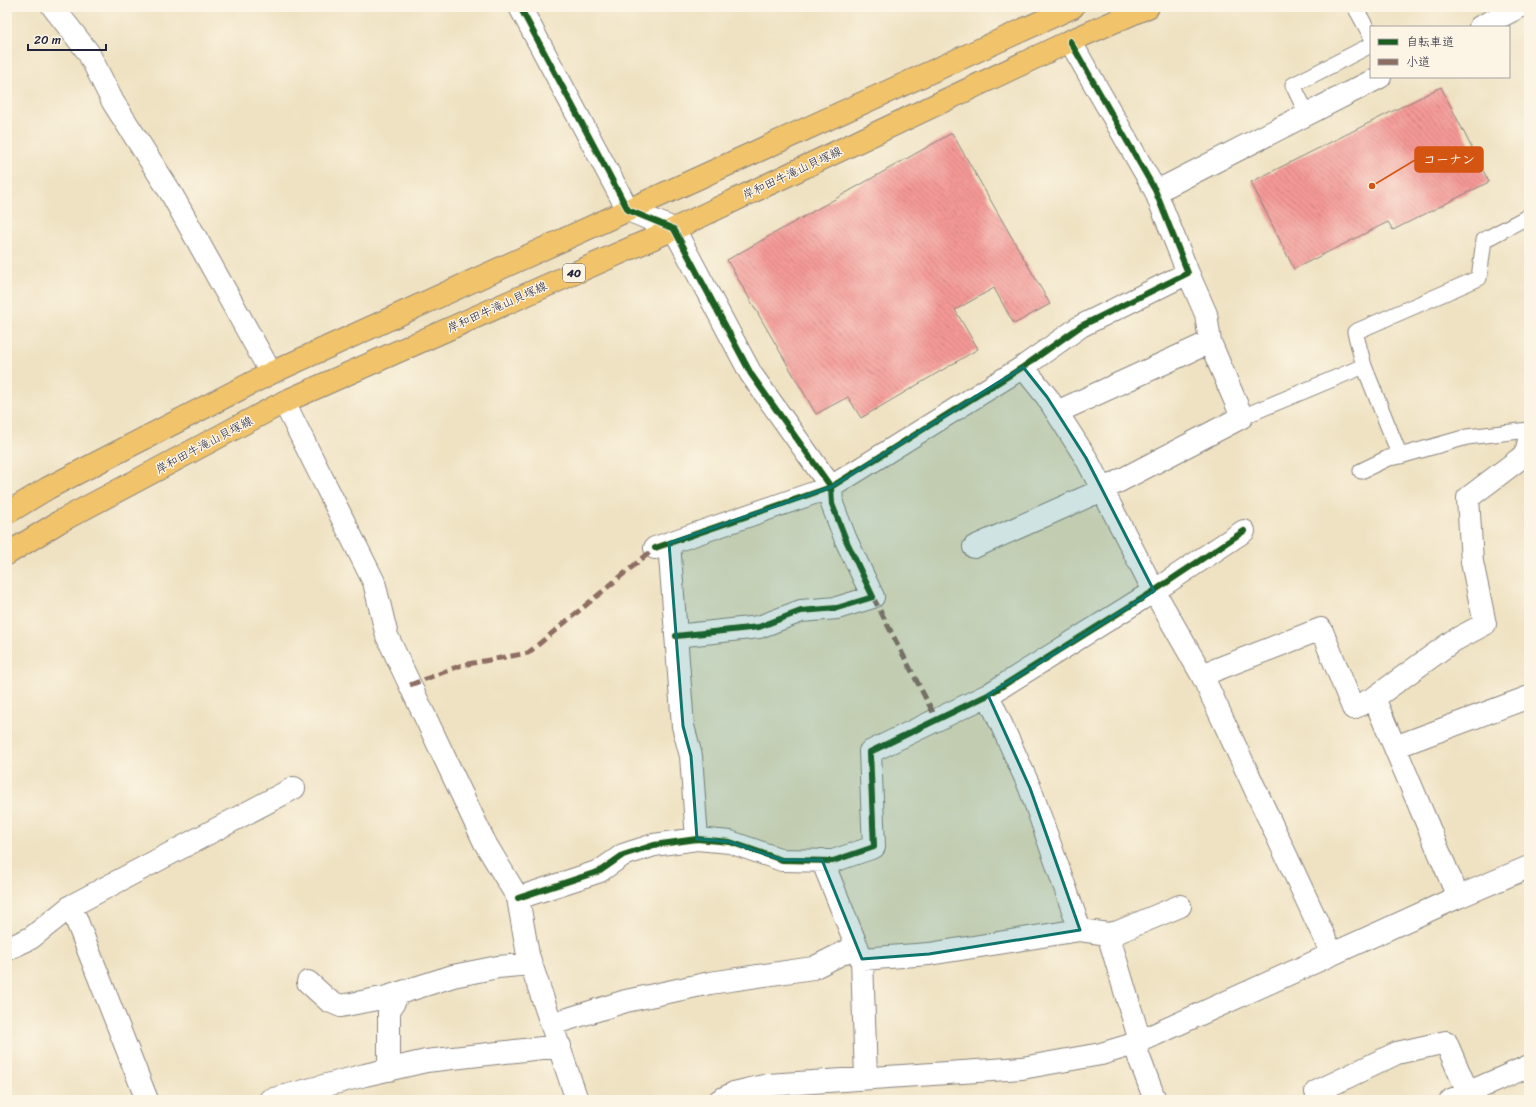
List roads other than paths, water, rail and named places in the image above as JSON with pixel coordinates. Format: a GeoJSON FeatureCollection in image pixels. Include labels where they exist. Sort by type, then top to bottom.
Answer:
{"type":"FeatureCollection","features":[{"type":"Feature","properties":{"kind":"main road","name":"岸和田牛滝山貝塚線"},"geometry":{"type":"LineString","coordinates":[[7,554],[59,522],[284,402],[674,229],[1070,41],[1148,7]]}},
{"type":"Feature","properties":{"kind":"main road"},"geometry":{"type":"LineString","coordinates":[[7,513],[48,488],[271,373],[1064,9]]}},
{"type":"Feature","properties":{"kind":"street"},"geometry":{"type":"LineString","coordinates":[[53,7],[88,52],[112,102],[171,193],[271,373]]}},
{"type":"Feature","properties":{"kind":"street"},"geometry":{"type":"LineString","coordinates":[[520,7],[628,210],[674,229],[751,374],[831,487],[832,504],[846,540],[873,597],[837,608],[801,611],[759,627],[676,636]]}},
{"type":"Feature","properties":{"kind":"street"},"geometry":{"type":"LineString","coordinates":[[1482,26],[1519,7]]}},
{"type":"Feature","properties":{"kind":"street"},"geometry":{"type":"LineString","coordinates":[[974,547],[1102,490],[1242,417],[1210,342],[1206,314],[1188,273],[1156,190],[1070,41]]}},
{"type":"Feature","properties":{"kind":"street"},"geometry":{"type":"LineString","coordinates":[[1156,190],[1167,186],[1378,78]]}},
{"type":"Feature","properties":{"kind":"street"},"geometry":{"type":"LineString","coordinates":[[697,839],[691,756],[683,726],[676,636],[662,545],[831,487],[1023,367],[1081,326],[1188,273]]}},
{"type":"Feature","properties":{"kind":"street"},"geometry":{"type":"LineString","coordinates":[[1057,412],[1210,342]]}},
{"type":"Feature","properties":{"kind":"street"},"geometry":{"type":"LineString","coordinates":[[1023,367],[1057,412],[1086,458],[1154,591],[1202,675],[1332,954]]}},
{"type":"Feature","properties":{"kind":"street"},"geometry":{"type":"LineString","coordinates":[[284,402],[374,582],[387,636],[423,713],[485,843],[518,898],[528,955],[577,1100]]}},
{"type":"Feature","properties":{"kind":"street"},"geometry":{"type":"LineString","coordinates":[[1202,675],[1321,629],[1353,708],[1374,698],[1453,641],[1485,624],[1472,562],[1468,498],[1528,451]]}},
{"type":"Feature","properties":{"kind":"street"},"geometry":{"type":"LineString","coordinates":[[518,898],[600,871],[623,855],[654,845],[697,839],[730,842],[782,860],[833,861],[874,847],[870,752],[988,696],[1154,591],[1244,530]]}},
{"type":"Feature","properties":{"kind":"street"},"geometry":{"type":"LineString","coordinates":[[988,696],[1030,788],[1080,930]]}},
{"type":"Feature","properties":{"kind":"street"},"geometry":{"type":"LineString","coordinates":[[1395,747],[1529,697]]}},
{"type":"Feature","properties":{"kind":"street"},"geometry":{"type":"LineString","coordinates":[[1374,698],[1458,897]]}},
{"type":"Feature","properties":{"kind":"street"},"geometry":{"type":"LineString","coordinates":[[7,949],[31,938],[71,906],[294,788]]}},
{"type":"Feature","properties":{"kind":"street"},"geometry":{"type":"LineString","coordinates":[[822,860],[859,952],[866,1078]]}},
{"type":"Feature","properties":{"kind":"street"},"geometry":{"type":"LineString","coordinates":[[720,1100],[734,1093],[768,1085],[1022,1068],[1101,1054],[1137,1042],[1458,897],[1526,877]]}},
{"type":"Feature","properties":{"kind":"street"},"geometry":{"type":"LineString","coordinates":[[71,906],[147,1100]]}},
{"type":"Feature","properties":{"kind":"street"},"geometry":{"type":"LineString","coordinates":[[552,1024],[626,1001],[710,983],[812,968],[859,952],[929,954],[1080,930],[1108,934],[1118,932],[1180,906]]}},
{"type":"Feature","properties":{"kind":"street"},"geometry":{"type":"LineString","coordinates":[[1108,934],[1137,1042],[1155,1100]]}},
{"type":"Feature","properties":{"kind":"street"},"geometry":{"type":"LineString","coordinates":[[308,982],[329,1001],[341,1006],[399,993],[453,976],[498,967],[531,964]]}},
{"type":"Feature","properties":{"kind":"street"},"geometry":{"type":"LineString","coordinates":[[389,1070],[388,1011],[399,993]]}},
{"type":"Feature","properties":{"kind":"street"},"geometry":{"type":"LineString","coordinates":[[1316,1092],[1397,1053],[1446,1042],[1463,1098],[1529,1066]]}},
{"type":"Feature","properties":{"kind":"street"},"geometry":{"type":"LineString","coordinates":[[270,1100],[426,1061],[560,1046]]}},
{"type":"Feature","properties":{"kind":"lane"},"geometry":{"type":"LineString","coordinates":[[1355,7],[1370,34]]}},
{"type":"Feature","properties":{"kind":"lane"},"geometry":{"type":"LineString","coordinates":[[1307,114],[1293,85],[1370,46]]}},
{"type":"Feature","properties":{"kind":"lane"},"geometry":{"type":"LineString","coordinates":[[1400,456],[1364,366],[1355,332],[1479,278],[1484,240],[1529,216]]}},
{"type":"Feature","properties":{"kind":"lane"},"geometry":{"type":"LineString","coordinates":[[1242,417],[1364,366]]}},
{"type":"Feature","properties":{"kind":"lane"},"geometry":{"type":"LineString","coordinates":[[1361,471],[1388,458],[1400,456],[1467,436],[1529,430]]}},
{"type":"Feature","properties":{"kind":"place","name":"コーナン"},"geometry":{"type":"Point","coordinates":[1372,186]}}]}
